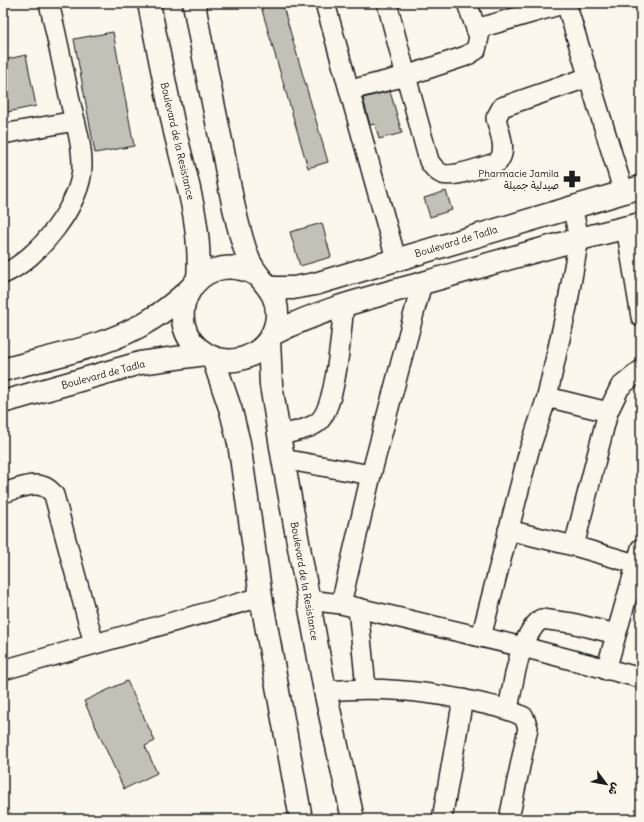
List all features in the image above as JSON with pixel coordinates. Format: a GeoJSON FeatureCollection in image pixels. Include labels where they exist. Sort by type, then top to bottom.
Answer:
{"type":"FeatureCollection","features":[{"type":"Feature","properties":{"kind":"main road","name":"Boulevard de la Resistance"},"geometry":{"type":"LineString","coordinates":[[149,3],[166,89],[196,221],[199,245],[194,284],[184,306],[184,324],[188,336],[196,346],[209,356],[231,411],[239,443],[261,597],[301,819]]}},
{"type":"Feature","properties":{"kind":"main road","name":"Boulevard de la Resistance"},"geometry":{"type":"LineString","coordinates":[[194,3],[235,214],[248,260],[274,296],[277,315],[271,337],[271,385],[325,691],[353,819]]}},
{"type":"Feature","properties":{"kind":"main road","name":"Boulevard de Tadla"},"geometry":{"type":"LineString","coordinates":[[263,281],[293,288],[314,284],[396,258],[572,206],[632,190]]}},
{"type":"Feature","properties":{"kind":"main road"},"geometry":{"type":"LineString","coordinates":[[209,356],[234,361],[244,359],[262,348],[271,337],[296,322],[344,305],[579,238],[633,226]]}},
{"type":"Feature","properties":{"kind":"main road"},"geometry":{"type":"LineString","coordinates":[[3,370],[89,346],[121,334],[149,321],[175,303],[194,284],[217,268],[231,266],[244,268],[263,281]]}},
{"type":"Feature","properties":{"kind":"main road","name":"Boulevard de Tadla"},"geometry":{"type":"LineString","coordinates":[[3,402],[140,363],[209,356]]}},
{"type":"Feature","properties":{"kind":"street"},"geometry":{"type":"LineString","coordinates":[[3,274],[25,260],[57,230],[75,194],[82,166],[75,121],[49,3]]}},
{"type":"Feature","properties":{"kind":"street"},"geometry":{"type":"LineString","coordinates":[[325,3],[396,258]]}},
{"type":"Feature","properties":{"kind":"street"},"geometry":{"type":"LineString","coordinates":[[388,3],[429,161],[434,168],[443,174],[452,174],[498,162],[502,157],[504,150],[496,118],[502,107],[589,77]]}},
{"type":"Feature","properties":{"kind":"street"},"geometry":{"type":"LineString","coordinates":[[350,90],[406,76],[472,54],[478,45],[476,29],[467,3]]}},
{"type":"Feature","properties":{"kind":"street"},"geometry":{"type":"LineString","coordinates":[[476,29],[566,3],[589,77],[632,190]]}},
{"type":"Feature","properties":{"kind":"street"},"geometry":{"type":"LineString","coordinates":[[3,134],[75,121]]}},
{"type":"Feature","properties":{"kind":"street"},"geometry":{"type":"LineString","coordinates":[[480,637],[529,451],[546,397],[567,307],[579,238],[572,206]]}},
{"type":"Feature","properties":{"kind":"street"},"geometry":{"type":"LineString","coordinates":[[633,226],[641,317]]}},
{"type":"Feature","properties":{"kind":"street"},"geometry":{"type":"LineString","coordinates":[[366,688],[350,606],[371,475],[422,283]]}},
{"type":"Feature","properties":{"kind":"street"},"geometry":{"type":"LineString","coordinates":[[280,435],[310,427],[319,422],[328,408],[335,379],[344,305]]}},
{"type":"Feature","properties":{"kind":"street"},"geometry":{"type":"LineString","coordinates":[[574,546],[608,412],[620,387],[641,370]]}},
{"type":"Feature","properties":{"kind":"street"},"geometry":{"type":"LineString","coordinates":[[546,397],[608,412]]}},
{"type":"Feature","properties":{"kind":"street"},"geometry":{"type":"LineString","coordinates":[[283,459],[371,475]]}},
{"type":"Feature","properties":{"kind":"street"},"geometry":{"type":"LineString","coordinates":[[3,493],[36,484],[47,487],[54,495],[94,644]]}},
{"type":"Feature","properties":{"kind":"street"},"geometry":{"type":"LineString","coordinates":[[508,530],[574,546],[638,556],[606,670]]}},
{"type":"Feature","properties":{"kind":"street"},"geometry":{"type":"LineString","coordinates":[[3,670],[261,597]]}},
{"type":"Feature","properties":{"kind":"street"},"geometry":{"type":"LineString","coordinates":[[308,600],[350,606],[522,647],[641,678]]}},
{"type":"Feature","properties":{"kind":"street"},"geometry":{"type":"LineString","coordinates":[[508,709],[522,647],[529,632],[541,619],[572,623],[616,634]]}},
{"type":"Feature","properties":{"kind":"street"},"geometry":{"type":"LineString","coordinates":[[325,691],[366,688],[398,689],[508,709],[524,717],[528,728],[509,819]]}},
{"type":"Feature","properties":{"kind":"street"},"geometry":{"type":"LineString","coordinates":[[442,819],[462,700]]}},
{"type":"Feature","properties":{"kind":"building"},"geometry":{"type":"Polygon","coordinates":[[[260,3],[282,3],[328,162],[308,168],[260,3]]]}},
{"type":"Feature","properties":{"kind":"building"},"geometry":{"type":"Polygon","coordinates":[[[113,32],[134,146],[95,153],[74,39],[113,32]]]}},
{"type":"Feature","properties":{"kind":"building"},"geometry":{"type":"Polygon","coordinates":[[[26,55],[36,106],[3,113],[3,60],[26,55]]]}},
{"type":"Feature","properties":{"kind":"building"},"geometry":{"type":"Polygon","coordinates":[[[390,91],[402,133],[379,139],[375,124],[370,125],[363,98],[390,91]]]}},
{"type":"Feature","properties":{"kind":"building"},"geometry":{"type":"Polygon","coordinates":[[[446,191],[452,210],[430,217],[424,198],[446,191]]]}},
{"type":"Feature","properties":{"kind":"building"},"geometry":{"type":"Polygon","coordinates":[[[322,223],[331,257],[300,266],[290,232],[322,223]]]}},
{"type":"Feature","properties":{"kind":"building"},"geometry":{"type":"Polygon","coordinates":[[[127,681],[155,741],[145,746],[157,773],[124,789],[84,701],[127,681]]]}},
{"type":"Feature","properties":{"kind":"place","name":"Pharmacie Jamila صيدلية جميلة"},"geometry":{"type":"Point","coordinates":[572,179]}}]}
